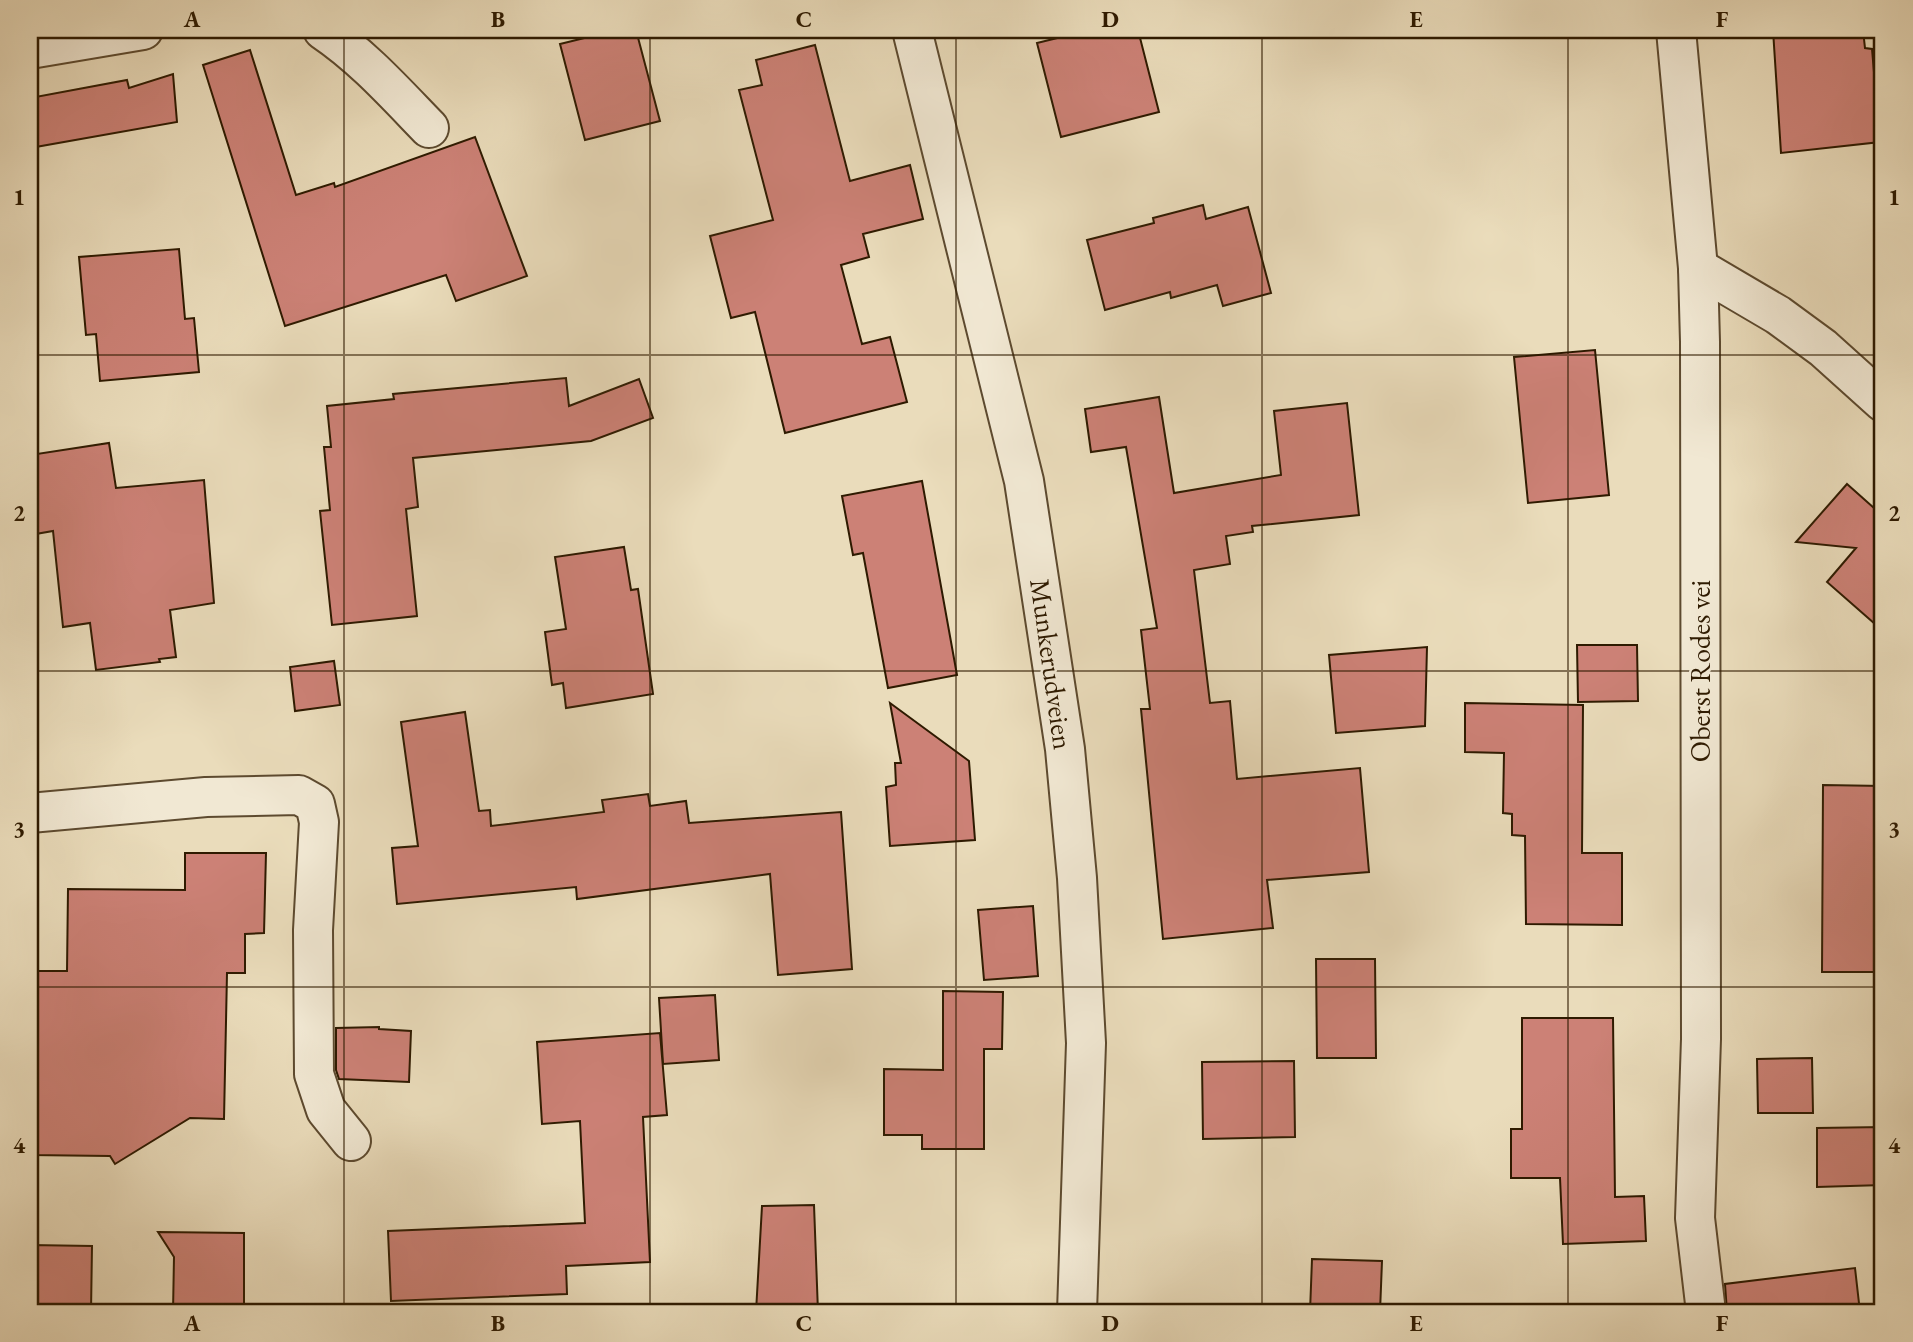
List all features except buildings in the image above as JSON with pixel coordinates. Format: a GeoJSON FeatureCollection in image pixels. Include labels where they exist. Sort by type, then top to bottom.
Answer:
{"type":"FeatureCollection","features":[{"type":"Feature","properties":{"kind":"street"},"geometry":{"type":"LineString","coordinates":[[30,49],[143,30]]}},
{"type":"Feature","properties":{"kind":"street"},"geometry":{"type":"LineString","coordinates":[[323,30],[342,43],[386,83],[429,128]]}},
{"type":"Feature","properties":{"kind":"street","name":"Munkerudveien"},"geometry":{"type":"LineString","coordinates":[[912,30],[1024,481],[1065,749],[1077,878],[1086,1043],[1077,1312]]}},
{"type":"Feature","properties":{"kind":"street","name":"Oberst Rodes vei"},"geometry":{"type":"LineString","coordinates":[[1676,30],[1698,268],[1700,342],[1701,1039],[1695,1218],[1706,1312]]}},
{"type":"Feature","properties":{"kind":"street"},"geometry":{"type":"LineString","coordinates":[[1698,268],[1778,315],[1823,348],[1883,402]]}},
{"type":"Feature","properties":{"kind":"street"},"geometry":{"type":"LineString","coordinates":[[30,813],[144,805],[206,797],[299,794],[315,804],[319,822],[313,930],[314,1074],[326,1110],[351,1142]]}}]}
